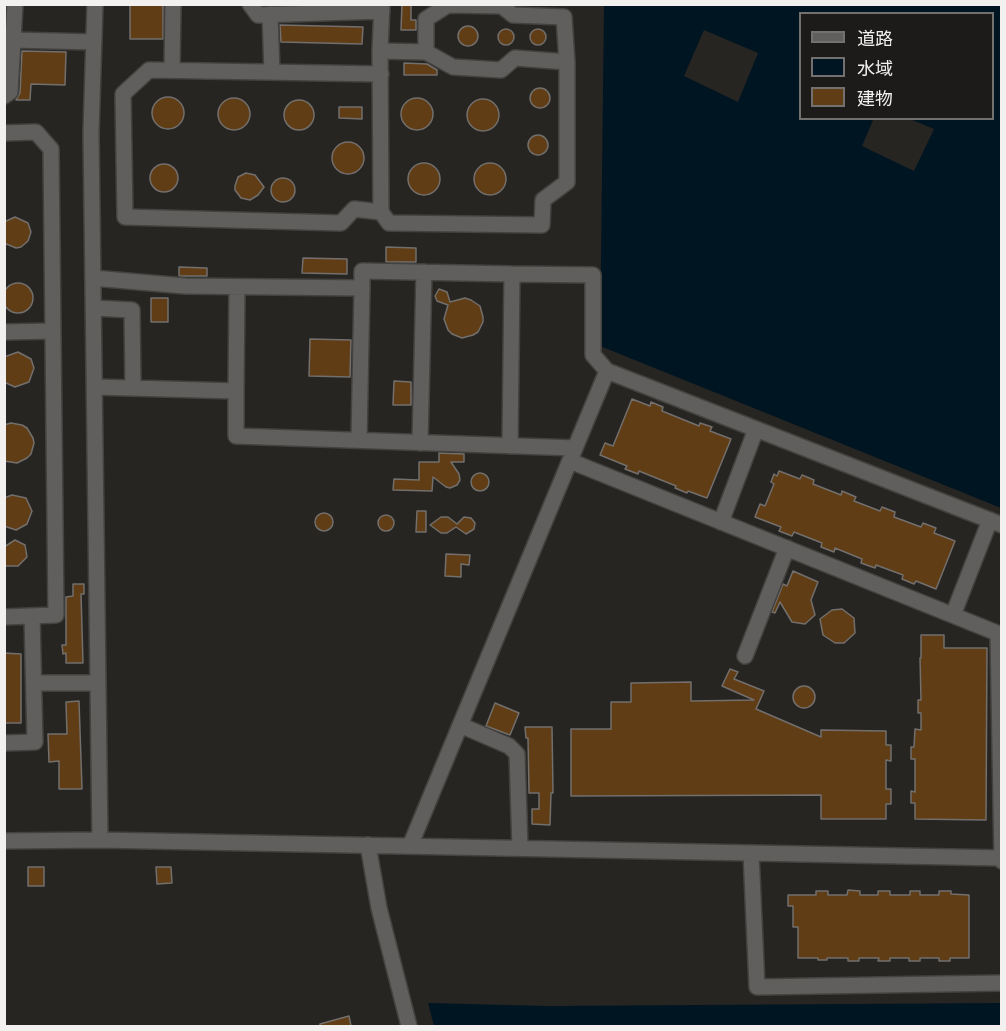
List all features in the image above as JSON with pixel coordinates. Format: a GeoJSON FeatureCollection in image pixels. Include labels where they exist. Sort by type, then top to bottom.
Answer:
{"type":"FeatureCollection","features":[{"type":"Feature","properties":{"kind":"street"},"geometry":{"type":"LineString","coordinates":[[4,96],[10,92],[15,4]]}},
{"type":"Feature","properties":{"kind":"street"},"geometry":{"type":"LineString","coordinates":[[95,4],[92,133],[100,840]]}},
{"type":"Feature","properties":{"kind":"street"},"geometry":{"type":"LineString","coordinates":[[172,70],[173,4]]}},
{"type":"Feature","properties":{"kind":"street"},"geometry":{"type":"LineString","coordinates":[[250,4],[258,15],[382,8],[381,212],[388,222],[542,225],[543,200],[567,182],[567,62],[564,17],[513,15],[502,6],[448,5],[426,19],[426,52]]}},
{"type":"Feature","properties":{"kind":"street"},"geometry":{"type":"LineString","coordinates":[[270,14],[272,72]]}},
{"type":"Feature","properties":{"kind":"street"},"geometry":{"type":"LineString","coordinates":[[13,40],[94,42]]}},
{"type":"Feature","properties":{"kind":"street"},"geometry":{"type":"LineString","coordinates":[[380,51],[426,52],[453,67],[501,70],[515,58],[567,62]]}},
{"type":"Feature","properties":{"kind":"street"},"geometry":{"type":"LineString","coordinates":[[381,74],[149,70],[123,94],[125,217],[341,223],[354,209],[381,212]]}},
{"type":"Feature","properties":{"kind":"street"},"geometry":{"type":"LineString","coordinates":[[4,133],[36,132],[51,149],[56,615],[4,616]]}},
{"type":"Feature","properties":{"kind":"street"},"geometry":{"type":"LineString","coordinates":[[360,440],[362,271],[593,275],[592,355],[607,371],[996,523],[953,615]]}},
{"type":"Feature","properties":{"kind":"street"},"geometry":{"type":"LineString","coordinates":[[420,442],[424,272]]}},
{"type":"Feature","properties":{"kind":"street"},"geometry":{"type":"LineString","coordinates":[[510,446],[512,273]]}},
{"type":"Feature","properties":{"kind":"street"},"geometry":{"type":"LineString","coordinates":[[93,279],[185,286],[362,288]]}},
{"type":"Feature","properties":{"kind":"street"},"geometry":{"type":"LineString","coordinates":[[4,841],[100,840],[1002,859],[1000,634],[721,522],[573,455],[510,446],[236,436],[237,287]]}},
{"type":"Feature","properties":{"kind":"street"},"geometry":{"type":"LineString","coordinates":[[94,309],[132,310],[133,388]]}},
{"type":"Feature","properties":{"kind":"street"},"geometry":{"type":"LineString","coordinates":[[4,332],[53,331]]}},
{"type":"Feature","properties":{"kind":"street"},"geometry":{"type":"LineString","coordinates":[[410,846],[607,371]]}},
{"type":"Feature","properties":{"kind":"street"},"geometry":{"type":"LineString","coordinates":[[95,387],[236,392]]}},
{"type":"Feature","properties":{"kind":"street"},"geometry":{"type":"LineString","coordinates":[[721,522],[756,429]]}},
{"type":"Feature","properties":{"kind":"street"},"geometry":{"type":"LineString","coordinates":[[745,656],[787,548]]}},
{"type":"Feature","properties":{"kind":"street"},"geometry":{"type":"LineString","coordinates":[[4,743],[35,742],[32,616]]}},
{"type":"Feature","properties":{"kind":"street"},"geometry":{"type":"LineString","coordinates":[[34,683],[98,683]]}},
{"type":"Feature","properties":{"kind":"street"},"geometry":{"type":"LineString","coordinates":[[460,726],[509,746],[517,754],[520,848]]}},
{"type":"Feature","properties":{"kind":"street"},"geometry":{"type":"LineString","coordinates":[[368,845],[379,908],[409,1026]]}},
{"type":"Feature","properties":{"kind":"street"},"geometry":{"type":"LineString","coordinates":[[751,853],[757,987],[1002,983]]}},
{"type":"Feature","properties":{"kind":"water"},"geometry":{"type":"Polygon","coordinates":[[[604,5],[1001,5],[1001,508],[600,346],[604,5]],[[704,30],[684,76],[738,102],[758,53],[704,30]]]}},
{"type":"Feature","properties":{"kind":"water"},"geometry":{"type":"Polygon","coordinates":[[[428,1003],[547,1006],[1001,1003],[1002,1026],[434,1026],[428,1003]]]}},
{"type":"Feature","properties":{"kind":"building"},"geometry":{"type":"Polygon","coordinates":[[[130,4],[163,4],[163,39],[130,39],[130,4]]]}},
{"type":"Feature","properties":{"kind":"building"},"geometry":{"type":"Polygon","coordinates":[[[402,4],[411,4],[411,20],[416,20],[416,30],[401,30],[402,4]]]}},
{"type":"Feature","properties":{"kind":"building"},"geometry":{"type":"Polygon","coordinates":[[[280,25],[363,27],[362,44],[281,42],[280,25]]]}},
{"type":"Feature","properties":{"kind":"building"},"geometry":{"type":"Polygon","coordinates":[[[464,26],[472,26],[478,32],[478,40],[472,46],[464,46],[458,40],[458,32],[464,26]]]}},
{"type":"Feature","properties":{"kind":"building"},"geometry":{"type":"Polygon","coordinates":[[[503,29],[509,29],[514,37],[512,43],[503,45],[498,40],[498,34],[503,29]]]}},
{"type":"Feature","properties":{"kind":"building"},"geometry":{"type":"Polygon","coordinates":[[[535,29],[541,29],[546,37],[544,43],[535,45],[530,40],[530,34],[535,29]]]}},
{"type":"Feature","properties":{"kind":"building"},"geometry":{"type":"Polygon","coordinates":[[[22,51],[66,52],[65,85],[31,84],[30,100],[16,100],[20,93],[22,51]]]}},
{"type":"Feature","properties":{"kind":"building"},"geometry":{"type":"Polygon","coordinates":[[[404,63],[427,64],[437,70],[437,75],[404,75],[404,63]]]}},
{"type":"Feature","properties":{"kind":"building"},"geometry":{"type":"Polygon","coordinates":[[[536,88],[544,88],[550,94],[550,102],[544,108],[536,108],[530,102],[530,94],[536,88]]]}},
{"type":"Feature","properties":{"kind":"building"},"geometry":{"type":"Polygon","coordinates":[[[168,97],[180,101],[184,113],[180,125],[168,129],[156,125],[152,113],[156,101],[168,97]]]}},
{"type":"Feature","properties":{"kind":"building"},"geometry":{"type":"Polygon","coordinates":[[[234,98],[245,103],[250,114],[245,125],[234,130],[223,125],[218,114],[223,103],[234,98]]]}},
{"type":"Feature","properties":{"kind":"building"},"geometry":{"type":"Polygon","coordinates":[[[417,98],[428,103],[433,114],[428,125],[417,130],[406,125],[401,114],[406,103],[417,98]]]}},
{"type":"Feature","properties":{"kind":"building"},"geometry":{"type":"Polygon","coordinates":[[[483,99],[494,104],[499,115],[494,126],[483,131],[472,126],[467,115],[472,104],[483,99]]]}},
{"type":"Feature","properties":{"kind":"building"},"geometry":{"type":"Polygon","coordinates":[[[299,100],[310,104],[314,115],[310,126],[299,130],[288,126],[284,115],[288,104],[299,100]]]}},
{"type":"Feature","properties":{"kind":"building"},"geometry":{"type":"Polygon","coordinates":[[[339,107],[362,107],[362,119],[339,118],[339,107]]]}},
{"type":"Feature","properties":{"kind":"building"},"geometry":{"type":"Polygon","coordinates":[[[538,135],[545,138],[548,145],[545,152],[538,155],[531,152],[528,145],[531,138],[538,135]]]}},
{"type":"Feature","properties":{"kind":"building"},"geometry":{"type":"Polygon","coordinates":[[[348,142],[359,147],[364,158],[359,169],[348,174],[337,169],[332,158],[337,147],[348,142]]]}},
{"type":"Feature","properties":{"kind":"building"},"geometry":{"type":"Polygon","coordinates":[[[424,163],[435,168],[440,179],[435,190],[424,195],[413,190],[408,179],[413,168],[424,163]]]}},
{"type":"Feature","properties":{"kind":"building"},"geometry":{"type":"Polygon","coordinates":[[[490,163],[501,168],[506,179],[501,190],[490,195],[479,190],[474,179],[479,168],[490,163]]]}},
{"type":"Feature","properties":{"kind":"building"},"geometry":{"type":"Polygon","coordinates":[[[164,164],[174,168],[178,178],[174,188],[164,192],[154,188],[150,178],[154,168],[164,164]]]}},
{"type":"Feature","properties":{"kind":"building"},"geometry":{"type":"Polygon","coordinates":[[[246,173],[255,175],[264,187],[250,200],[241,198],[235,190],[238,177],[246,173]]]}},
{"type":"Feature","properties":{"kind":"building"},"geometry":{"type":"Polygon","coordinates":[[[283,178],[292,181],[295,190],[292,199],[283,202],[274,199],[271,190],[274,181],[283,178]]]}},
{"type":"Feature","properties":{"kind":"building"},"geometry":{"type":"Polygon","coordinates":[[[15,217],[28,223],[31,232],[28,241],[16,248],[4,243],[4,222],[15,217]]]}},
{"type":"Feature","properties":{"kind":"building"},"geometry":{"type":"Polygon","coordinates":[[[386,247],[416,248],[416,262],[386,262],[386,247]]]}},
{"type":"Feature","properties":{"kind":"building"},"geometry":{"type":"Polygon","coordinates":[[[303,258],[347,259],[347,274],[302,273],[303,258]]]}},
{"type":"Feature","properties":{"kind":"building"},"geometry":{"type":"Polygon","coordinates":[[[179,267],[207,268],[207,276],[179,276],[179,267]]]}},
{"type":"Feature","properties":{"kind":"building"},"geometry":{"type":"Polygon","coordinates":[[[18,283],[29,287],[33,298],[29,309],[18,313],[7,309],[3,298],[7,287],[18,283]]]}},
{"type":"Feature","properties":{"kind":"building"},"geometry":{"type":"Polygon","coordinates":[[[439,289],[447,292],[450,302],[465,298],[480,306],[483,322],[478,332],[462,338],[448,330],[444,319],[448,305],[437,301],[435,296],[439,289]]]}},
{"type":"Feature","properties":{"kind":"building"},"geometry":{"type":"Polygon","coordinates":[[[151,298],[168,298],[168,322],[151,322],[151,298]]]}},
{"type":"Feature","properties":{"kind":"building"},"geometry":{"type":"Polygon","coordinates":[[[310,339],[351,340],[350,377],[309,376],[310,339]]]}},
{"type":"Feature","properties":{"kind":"building"},"geometry":{"type":"Polygon","coordinates":[[[18,352],[31,359],[34,368],[29,382],[15,387],[4,382],[4,357],[18,352]]]}},
{"type":"Feature","properties":{"kind":"building"},"geometry":{"type":"Polygon","coordinates":[[[394,381],[411,382],[411,405],[393,405],[394,381]]]}},
{"type":"Feature","properties":{"kind":"building"},"geometry":{"type":"Polygon","coordinates":[[[632,399],[650,406],[651,402],[663,407],[662,411],[699,426],[700,423],[712,427],[710,431],[731,439],[707,498],[688,491],[687,493],[639,471],[638,474],[625,469],[627,466],[600,455],[605,443],[613,446],[632,399]]]}},
{"type":"Feature","properties":{"kind":"building"},"geometry":{"type":"Polygon","coordinates":[[[11,423],[27,428],[34,443],[31,454],[17,463],[4,461],[4,425],[11,423]]]}},
{"type":"Feature","properties":{"kind":"building"},"geometry":{"type":"Polygon","coordinates":[[[439,453],[464,454],[464,462],[451,462],[459,474],[460,480],[457,485],[446,487],[433,477],[432,491],[393,490],[394,479],[419,480],[419,462],[439,462],[439,453]]]}},
{"type":"Feature","properties":{"kind":"building"},"geometry":{"type":"Polygon","coordinates":[[[779,471],[800,479],[802,475],[814,480],[813,484],[841,495],[842,491],[856,497],[854,501],[880,511],[882,507],[895,512],[894,517],[921,527],[923,523],[936,528],[934,533],[955,541],[936,589],[916,581],[914,584],[902,579],[903,575],[876,565],[875,568],[861,563],[862,559],[835,548],[834,552],[821,547],[822,543],[794,532],[792,536],[779,531],[781,527],[755,517],[760,504],[765,506],[774,484],[771,482],[774,474],[777,476],[779,471]]]}},
{"type":"Feature","properties":{"kind":"building"},"geometry":{"type":"Polygon","coordinates":[[[480,473],[486,476],[489,482],[486,488],[480,491],[474,488],[471,482],[474,476],[480,473]]]}},
{"type":"Feature","properties":{"kind":"building"},"geometry":{"type":"Polygon","coordinates":[[[12,495],[26,498],[32,511],[27,524],[16,530],[4,526],[4,498],[12,495]]]}},
{"type":"Feature","properties":{"kind":"building"},"geometry":{"type":"Polygon","coordinates":[[[417,511],[426,511],[426,532],[416,532],[417,511]]]}},
{"type":"Feature","properties":{"kind":"building"},"geometry":{"type":"Polygon","coordinates":[[[324,513],[330,516],[333,522],[330,528],[324,531],[318,528],[315,522],[318,516],[324,513]]]}},
{"type":"Feature","properties":{"kind":"building"},"geometry":{"type":"Polygon","coordinates":[[[383,515],[389,515],[394,523],[392,529],[383,531],[378,526],[378,520],[383,515]]]}},
{"type":"Feature","properties":{"kind":"building"},"geometry":{"type":"Polygon","coordinates":[[[441,517],[448,517],[457,524],[464,517],[471,518],[475,523],[474,529],[466,534],[456,527],[447,533],[441,533],[430,525],[441,517]]]}},
{"type":"Feature","properties":{"kind":"building"},"geometry":{"type":"Polygon","coordinates":[[[15,540],[25,545],[27,557],[18,566],[4,566],[4,547],[15,540]]]}},
{"type":"Feature","properties":{"kind":"building"},"geometry":{"type":"Polygon","coordinates":[[[446,554],[470,555],[469,565],[461,564],[461,577],[445,576],[446,554]]]}},
{"type":"Feature","properties":{"kind":"building"},"geometry":{"type":"Polygon","coordinates":[[[793,571],[818,582],[811,600],[815,615],[805,624],[792,622],[780,602],[775,613],[772,612],[783,584],[787,586],[793,571]]]}},
{"type":"Feature","properties":{"kind":"building"},"geometry":{"type":"Polygon","coordinates":[[[73,584],[84,584],[84,594],[81,594],[83,663],[66,663],[66,653],[63,654],[62,645],[66,645],[66,597],[73,596],[73,584]]]}},
{"type":"Feature","properties":{"kind":"building"},"geometry":{"type":"Polygon","coordinates":[[[842,609],[854,618],[855,633],[844,643],[835,643],[823,635],[820,619],[832,610],[842,609]]]}},
{"type":"Feature","properties":{"kind":"building"},"geometry":{"type":"Polygon","coordinates":[[[921,635],[944,635],[944,648],[987,648],[986,820],[915,819],[915,803],[911,803],[911,791],[915,792],[915,759],[911,759],[911,747],[914,747],[915,729],[921,730],[918,700],[921,700],[921,635]]]}},
{"type":"Feature","properties":{"kind":"building"},"geometry":{"type":"Polygon","coordinates":[[[4,653],[21,654],[21,723],[4,723],[4,653]]]}},
{"type":"Feature","properties":{"kind":"building"},"geometry":{"type":"Polygon","coordinates":[[[730,669],[738,672],[734,679],[764,691],[756,709],[821,737],[821,730],[886,731],[886,745],[891,745],[891,761],[886,760],[886,789],[891,789],[891,804],[886,804],[886,819],[821,819],[821,795],[571,796],[571,729],[611,729],[611,702],[631,702],[631,683],[691,682],[691,701],[754,700],[722,686],[730,669]]]}},
{"type":"Feature","properties":{"kind":"building"},"geometry":{"type":"Polygon","coordinates":[[[804,686],[812,689],[815,697],[812,705],[804,708],[796,705],[793,697],[796,689],[804,686]]]}},
{"type":"Feature","properties":{"kind":"building"},"geometry":{"type":"Polygon","coordinates":[[[79,701],[82,789],[59,789],[59,761],[49,762],[48,734],[67,734],[66,702],[79,701]]]}},
{"type":"Feature","properties":{"kind":"building"},"geometry":{"type":"Polygon","coordinates":[[[495,703],[519,713],[510,735],[486,726],[495,703]]]}},
{"type":"Feature","properties":{"kind":"building"},"geometry":{"type":"Polygon","coordinates":[[[525,727],[552,727],[553,793],[551,793],[550,825],[532,824],[532,809],[539,809],[539,793],[529,793],[528,738],[526,738],[525,727]]]}},
{"type":"Feature","properties":{"kind":"building"},"geometry":{"type":"Polygon","coordinates":[[[28,867],[44,867],[44,886],[28,886],[28,867]]]}},
{"type":"Feature","properties":{"kind":"building"},"geometry":{"type":"Polygon","coordinates":[[[156,867],[171,867],[172,883],[157,884],[156,867]]]}},
{"type":"Feature","properties":{"kind":"building"},"geometry":{"type":"Polygon","coordinates":[[[848,890],[860,891],[860,895],[878,895],[878,891],[890,891],[890,895],[910,895],[910,891],[920,891],[920,895],[939,895],[939,891],[951,891],[951,894],[969,895],[969,958],[950,958],[950,961],[939,961],[939,958],[920,958],[920,961],[909,961],[909,958],[890,958],[890,961],[878,961],[879,958],[859,958],[859,961],[848,961],[848,958],[818,960],[818,958],[798,958],[798,927],[793,927],[793,906],[788,906],[788,895],[816,895],[816,891],[828,891],[828,895],[847,895],[848,890]]]}},
{"type":"Feature","properties":{"kind":"building"},"geometry":{"type":"Polygon","coordinates":[[[349,1016],[351,1026],[320,1026],[320,1024],[349,1016]]]}}]}
